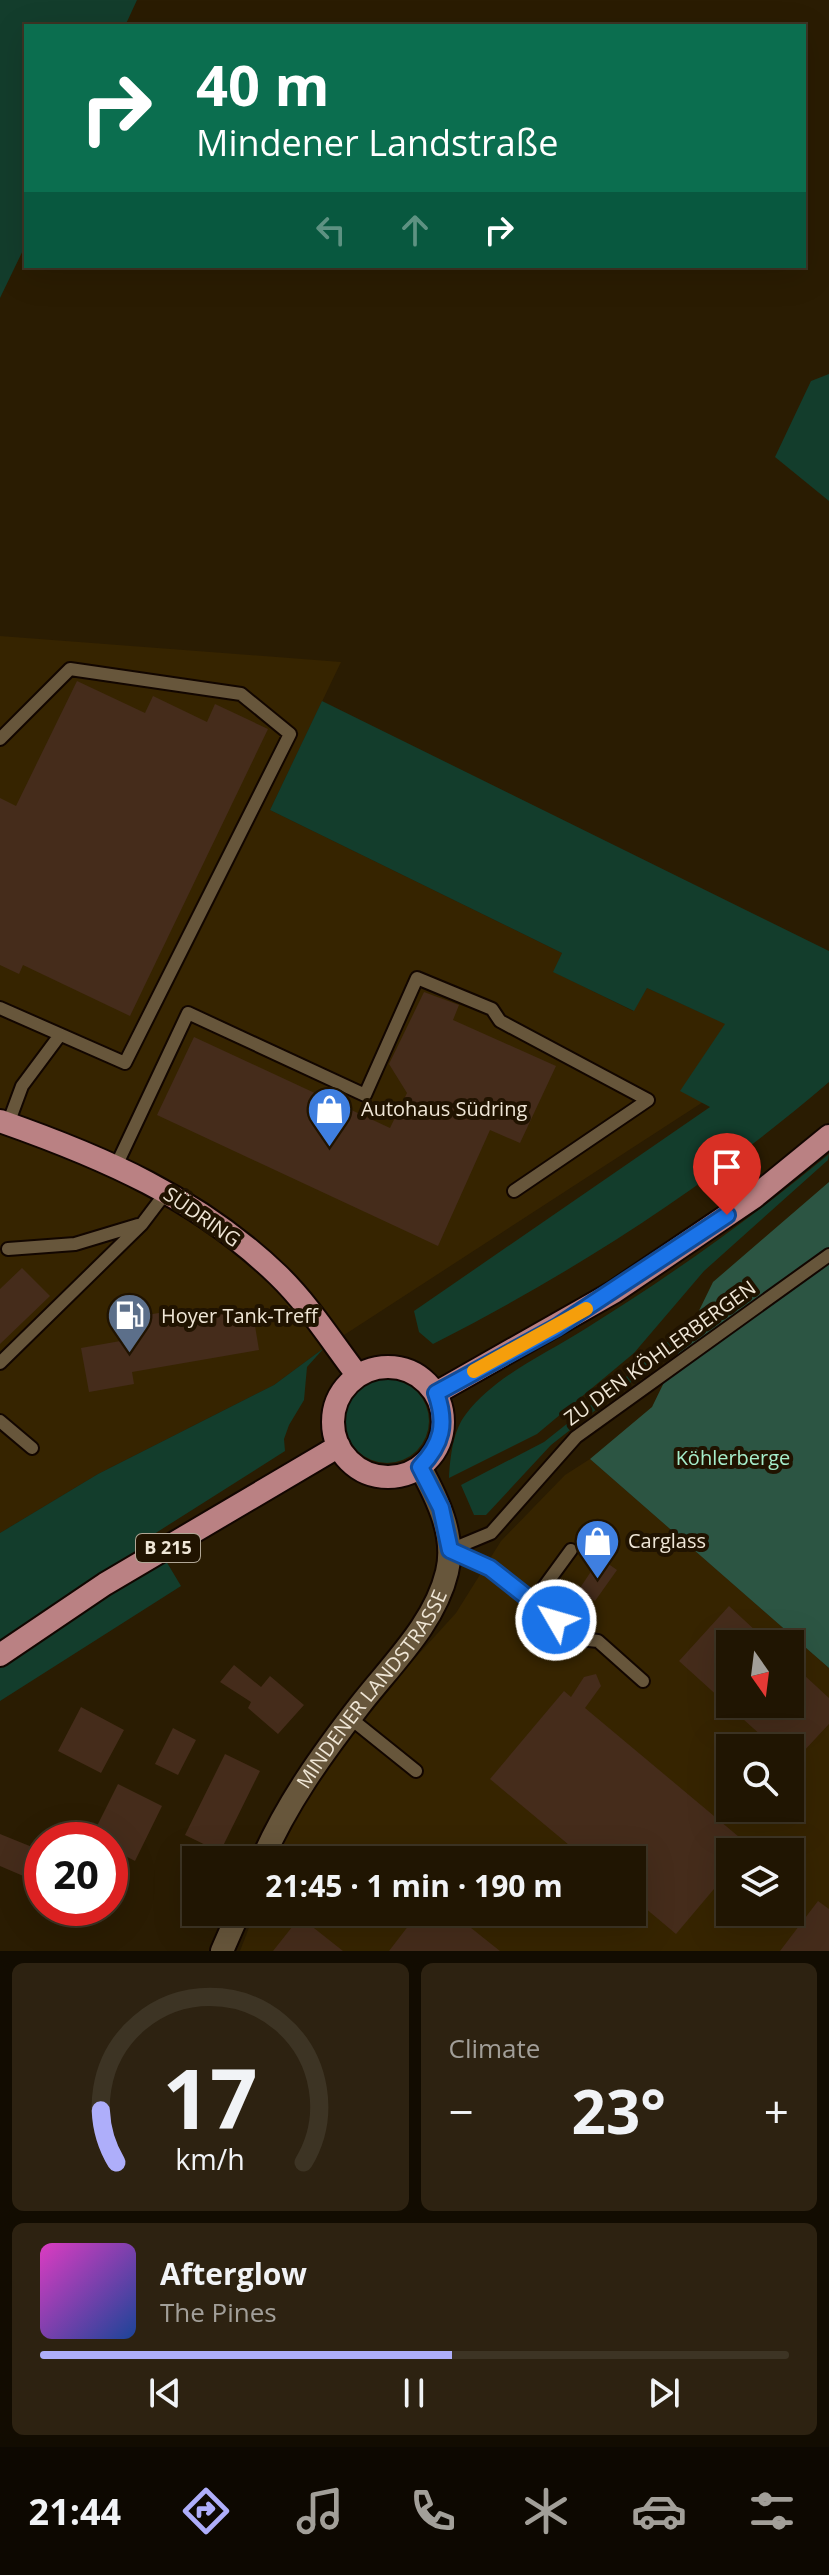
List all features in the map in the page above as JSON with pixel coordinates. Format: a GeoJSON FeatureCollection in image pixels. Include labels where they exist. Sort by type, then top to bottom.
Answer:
{"type":"FeatureCollection","features":[{"type":"Feature","properties":{"kind":"main road","name":"SÜDRING"},"geometry":{"type":"LineString","coordinates":[[4,1122],[116,1166],[167,1191],[222,1227],[278,1275],[313,1315],[358,1376]]}},
{"type":"Feature","properties":{"kind":"main road"},"geometry":{"type":"LineString","coordinates":[[436,1393],[614,1292],[753,1198],[829,1136]]}},
{"type":"Feature","properties":{"kind":"main road"},"geometry":{"type":"LineString","coordinates":[[378,1367],[401,1368],[421,1377],[436,1393],[443,1413],[442,1433],[434,1452],[420,1467],[398,1476],[374,1475],[353,1464],[339,1446],[333,1427],[335,1407],[344,1390],[358,1376],[378,1367]]}},
{"type":"Feature","properties":{"kind":"main road","name":"B 215"},"geometry":{"type":"LineString","coordinates":[[0,1655],[105,1584],[339,1446]]}},
{"type":"Feature","properties":{"kind":"street","name":"MINDENER LANDSTRASSE"},"geometry":{"type":"LineString","coordinates":[[270,1846],[285,1809],[350,1718],[424,1624],[439,1598],[450,1550],[441,1508],[420,1467]]}},
{"type":"Feature","properties":{"kind":"street"},"geometry":{"type":"LineString","coordinates":[[222,1951],[233,1926]]}},
{"type":"Feature","properties":{"kind":"lane"},"geometry":{"type":"LineString","coordinates":[[0,739],[70,669],[241,694],[290,734],[125,1063],[0,1008]]}},
{"type":"Feature","properties":{"kind":"lane"},"geometry":{"type":"LineString","coordinates":[[116,1166],[188,1013],[365,1095],[417,978],[492,1009],[500,1021],[648,1100],[514,1191]]}},
{"type":"Feature","properties":{"kind":"lane"},"geometry":{"type":"LineString","coordinates":[[4,1122],[22,1086],[60,1035]]}},
{"type":"Feature","properties":{"kind":"lane"},"geometry":{"type":"LineString","coordinates":[[0,1363],[142,1224],[167,1191]]}},
{"type":"Feature","properties":{"kind":"lane"},"geometry":{"type":"LineString","coordinates":[[8,1249],[75,1244],[142,1224]]}},
{"type":"Feature","properties":{"kind":"lane","name":"ZU DEN KÖHLERBERGEN"},"geometry":{"type":"LineString","coordinates":[[450,1550],[491,1533],[576,1437],[829,1255]]}},
{"type":"Feature","properties":{"kind":"lane"},"geometry":{"type":"LineString","coordinates":[[0,1421],[32,1448]]}},
{"type":"Feature","properties":{"kind":"lane"},"geometry":{"type":"LineString","coordinates":[[450,1550],[490,1568],[580,1639],[598,1641],[643,1681]]}},
{"type":"Feature","properties":{"kind":"lane"},"geometry":{"type":"LineString","coordinates":[[533,1602],[571,1550]]}},
{"type":"Feature","properties":{"kind":"lane"},"geometry":{"type":"LineString","coordinates":[[350,1718],[416,1771]]}},
{"type":"Feature","properties":{"kind":"shaded area"},"geometry":{"type":"Polygon","coordinates":[[[0,636],[341,662],[270,810],[562,953],[554,972],[633,1011],[647,988],[726,1024],[681,1091],[703,1102],[324,1348],[274,1385],[98,1474],[0,1533],[0,636]]]}},
{"type":"Feature","properties":{"kind":"shaded area"},"geometry":{"type":"Polygon","coordinates":[[[590,1459],[786,1630],[716,1630],[716,1718],[804,1718],[804,1646],[829,1668],[829,1951],[240,1951],[250,1926],[646,1926],[646,1846],[280,1846],[289,1822],[378,1699],[456,1613],[501,1541],[565,1475],[590,1459]]]}},
{"type":"Feature","properties":{"kind":"green space"},"geometry":{"type":"Polygon","coordinates":[[[0,0],[137,0],[126,24],[24,24],[24,248],[0,298],[0,0]]]}},
{"type":"Feature","properties":{"kind":"green space"},"geometry":{"type":"Polygon","coordinates":[[[829,374],[829,501],[775,457],[811,381],[829,374]]]}},
{"type":"Feature","properties":{"kind":"green space"},"geometry":{"type":"Polygon","coordinates":[[[322,701],[829,951],[829,1082],[736,1156],[638,1225],[537,1288],[433,1344],[419,1332],[414,1311],[710,1107],[680,1091],[725,1024],[647,988],[634,1011],[553,972],[562,953],[270,810],[322,701]]]}},
{"type":"Feature","properties":{"kind":"green space"},"geometry":{"type":"Polygon","coordinates":[[[829,1154],[828,1160],[704,1271],[634,1353],[537,1434],[449,1478],[451,1453],[458,1428],[466,1414],[491,1388],[679,1267],[829,1154]]]}},
{"type":"Feature","properties":{"kind":"green space","name":"Köhlerberge"},"geometry":{"type":"Polygon","coordinates":[[[829,1182],[829,1668],[804,1646],[804,1630],[786,1630],[590,1459],[652,1407],[713,1282],[829,1182]]]}},
{"type":"Feature","properties":{"kind":"green space"},"geometry":{"type":"Polygon","coordinates":[[[697,1315],[686,1339],[551,1445],[486,1515],[474,1515],[461,1485],[544,1442],[651,1357],[697,1315]]]}},
{"type":"Feature","properties":{"kind":"green space"},"geometry":{"type":"Polygon","coordinates":[[[324,1348],[307,1367],[304,1400],[289,1425],[284,1439],[285,1451],[151,1536],[181,1586],[0,1701],[0,1533],[98,1474],[274,1385],[324,1348]]]}},
{"type":"Feature","properties":{"kind":"green space"},"geometry":{"type":"Polygon","coordinates":[[[387,1379],[410,1386],[422,1398],[429,1421],[422,1444],[410,1456],[387,1463],[364,1456],[352,1444],[345,1421],[352,1398],[364,1386],[387,1379]]]}},
{"type":"Feature","properties":{"kind":"building"},"geometry":{"type":"Polygon","coordinates":[[[77,681],[145,713],[153,696],[207,722],[215,704],[268,729],[130,1016],[23,965],[19,974],[0,965],[0,798],[16,806],[77,681]]]}},
{"type":"Feature","properties":{"kind":"building","name":"Autohaus Südring"},"geometry":{"type":"Polygon","coordinates":[[[424,992],[459,1005],[453,1020],[556,1066],[520,1143],[490,1130],[438,1246],[157,1115],[194,1037],[390,1128],[407,1093],[389,1064],[424,992]]]}},
{"type":"Feature","properties":{"kind":"building"},"geometry":{"type":"Polygon","coordinates":[[[22,1268],[50,1296],[0,1344],[0,1289],[22,1268]]]}},
{"type":"Feature","properties":{"kind":"building"},"geometry":{"type":"Polygon","coordinates":[[[252,1308],[259,1350],[132,1372],[134,1384],[89,1392],[81,1348],[126,1340],[122,1319],[171,1311],[172,1322],[252,1308]]]}},
{"type":"Feature","properties":{"kind":"building","name":"Carglass"},"geometry":{"type":"Polygon","coordinates":[[[600,1558],[617,1570],[595,1601],[578,1591],[600,1558]]]}},
{"type":"Feature","properties":{"kind":"building"},"geometry":{"type":"Polygon","coordinates":[[[729,1606],[755,1630],[716,1630],[716,1695],[679,1661],[729,1606]]]}},
{"type":"Feature","properties":{"kind":"building"},"geometry":{"type":"Polygon","coordinates":[[[234,1665],[261,1687],[270,1676],[304,1705],[278,1734],[248,1708],[251,1702],[220,1682],[234,1665]]]}},
{"type":"Feature","properties":{"kind":"building"},"geometry":{"type":"Polygon","coordinates":[[[596,1674],[601,1686],[585,1708],[716,1818],[716,1822],[721,1822],[740,1838],[716,1838],[716,1887],[676,1934],[646,1909],[646,1846],[570,1846],[490,1779],[564,1691],[571,1697],[584,1677],[596,1674]]]}},
{"type":"Feature","properties":{"kind":"building"},"geometry":{"type":"Polygon","coordinates":[[[804,1675],[829,1698],[829,1724],[804,1751],[804,1734],[760,1734],[742,1718],[804,1718],[804,1675]]]}},
{"type":"Feature","properties":{"kind":"building"},"geometry":{"type":"Polygon","coordinates":[[[81,1707],[124,1730],[101,1773],[58,1751],[81,1707]]]}},
{"type":"Feature","properties":{"kind":"building"},"geometry":{"type":"Polygon","coordinates":[[[173,1728],[196,1740],[178,1775],[155,1764],[173,1728]]]}},
{"type":"Feature","properties":{"kind":"building"},"geometry":{"type":"Polygon","coordinates":[[[225,1754],[260,1771],[223,1846],[208,1846],[185,1835],[225,1754]]]}},
{"type":"Feature","properties":{"kind":"building"},"geometry":{"type":"Polygon","coordinates":[[[118,1784],[162,1806],[135,1861],[128,1857],[128,1822],[99,1822],[118,1784]]]}},
{"type":"Feature","properties":{"kind":"building"},"geometry":{"type":"Polygon","coordinates":[[[0,1834],[24,1844],[24,1876],[0,1866],[0,1834]]]}},
{"type":"Feature","properties":{"kind":"building"},"geometry":{"type":"Polygon","coordinates":[[[818,1901],[829,1909],[829,1951],[780,1951],[799,1926],[804,1926],[804,1919],[818,1901]]]}},
{"type":"Feature","properties":{"kind":"building"},"geometry":{"type":"Polygon","coordinates":[[[293,1926],[311,1926],[343,1951],[273,1951],[293,1926]]]}},
{"type":"Feature","properties":{"kind":"building"},"geometry":{"type":"Polygon","coordinates":[[[408,1926],[469,1926],[500,1951],[389,1951],[408,1926]]]}},
{"type":"Feature","properties":{"kind":"slow traffic"},"geometry":{"type":"LineString","coordinates":[[474,1371],[586,1309]]}},
{"type":"Feature","properties":{"kind":"place","name":"Autohaus Südring"},"geometry":{"type":"Point","coordinates":[330,1148]}},
{"type":"Feature","properties":{"kind":"place","name":"Hoyer Tank-Treff"},"geometry":{"type":"Point","coordinates":[130,1355]}},
{"type":"Feature","properties":{"kind":"place","name":"Carglass"},"geometry":{"type":"Point","coordinates":[597,1580]}},
{"type":"Feature","properties":{"kind":"route"},"geometry":{"type":"LineString","coordinates":[[556,1620],[490,1568],[450,1550],[441,1508],[420,1467],[434,1452],[442,1433],[443,1413],[436,1393],[557,1327],[727,1215]]}}]}
